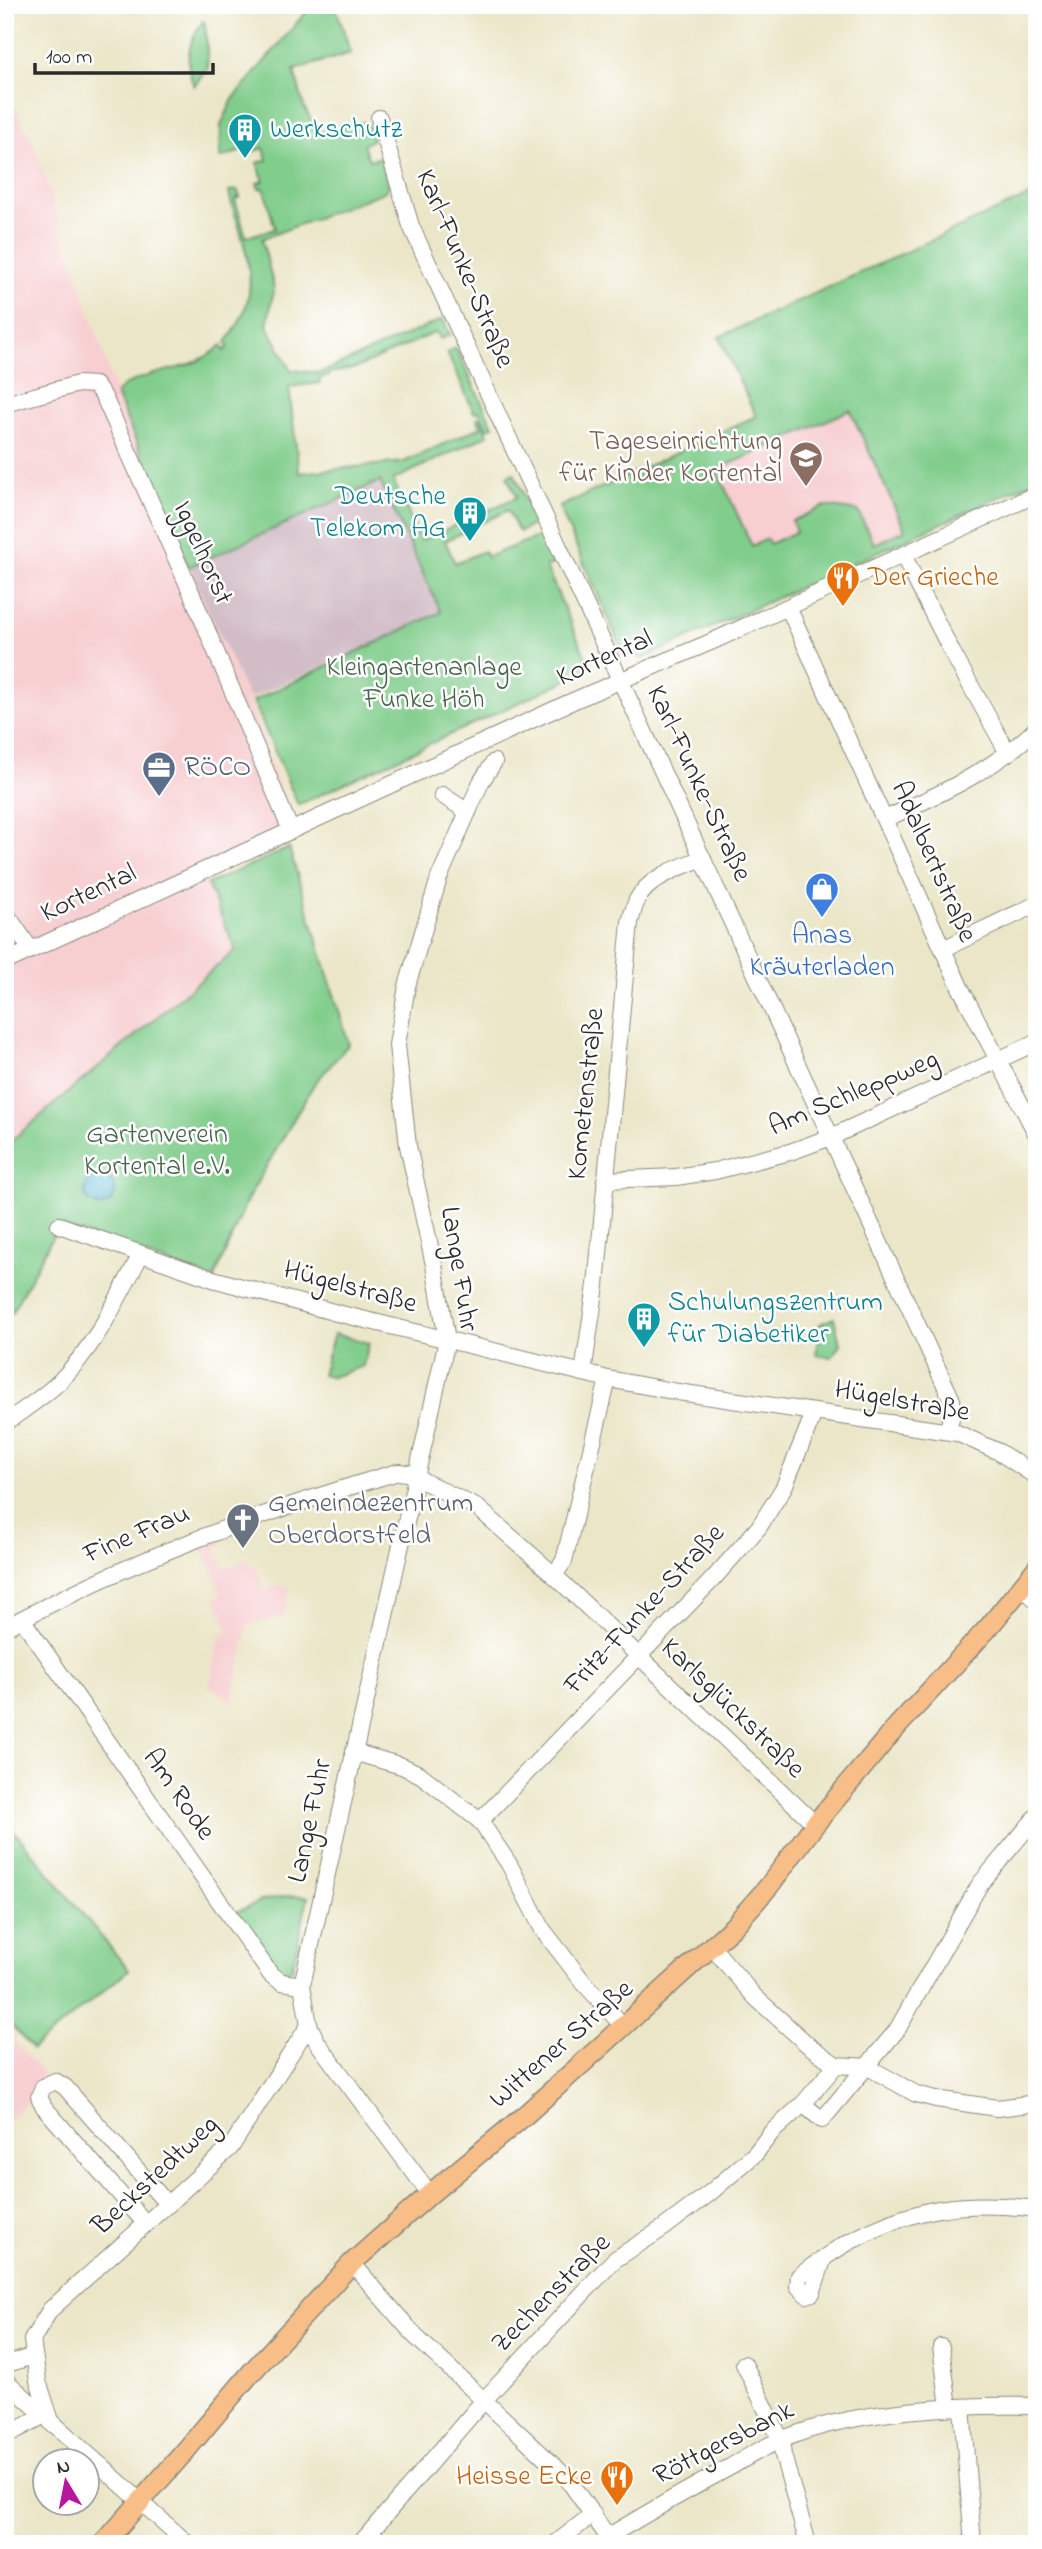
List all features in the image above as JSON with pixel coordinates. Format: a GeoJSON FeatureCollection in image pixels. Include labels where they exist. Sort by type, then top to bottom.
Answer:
{"type":"FeatureCollection","features":[{"type":"Feature","properties":{"kind":"main road","name":"Wittener Straße"},"geometry":{"type":"LineString","coordinates":[[103,2544],[250,2374],[352,2263],[624,2027],[753,1906],[815,1824],[892,1732],[1037,1568]]}},
{"type":"Feature","properties":{"kind":"street","name":"Karl-Funke-Straße"},"geometry":{"type":"LineString","coordinates":[[379,118],[411,226],[952,1400],[953,1412],[947,1431]]}},
{"type":"Feature","properties":{"kind":"street","name":"Iggelhorst"},"geometry":{"type":"LineString","coordinates":[[5,404],[78,384],[95,385],[104,397],[191,592],[291,831]]}},
{"type":"Feature","properties":{"kind":"street","name":"Kortental"},"geometry":{"type":"LineString","coordinates":[[5,962],[1037,494]]}},
{"type":"Feature","properties":{"kind":"street"},"geometry":{"type":"LineString","coordinates":[[903,555],[952,652],[1008,753]]}},
{"type":"Feature","properties":{"kind":"street","name":"Adalbertstraße"},"geometry":{"type":"LineString","coordinates":[[788,607],[943,949],[1037,1135]]}},
{"type":"Feature","properties":{"kind":"street"},"geometry":{"type":"LineString","coordinates":[[885,820],[970,779],[1008,753],[1037,728]]}},
{"type":"Feature","properties":{"kind":"street","name":"Lange Fuhr"},"geometry":{"type":"LineString","coordinates":[[309,2025],[302,1985],[447,1340],[435,1265],[408,1146],[397,1045],[407,986],[439,878],[481,782],[494,762]]}},
{"type":"Feature","properties":{"kind":"street"},"geometry":{"type":"LineString","coordinates":[[442,795],[468,812]]}},
{"type":"Feature","properties":{"kind":"street","name":"Kometenstraße"},"geometry":{"type":"LineString","coordinates":[[583,1373],[592,1328],[630,922],[637,900],[646,888],[670,872],[703,858]]}},
{"type":"Feature","properties":{"kind":"street"},"geometry":{"type":"LineString","coordinates":[[943,949],[1037,904]]}},
{"type":"Feature","properties":{"kind":"street"},"geometry":{"type":"LineString","coordinates":[[5,912],[31,950]]}},
{"type":"Feature","properties":{"kind":"street","name":"Am Schleppweg"},"geometry":{"type":"LineString","coordinates":[[605,1180],[676,1177],[764,1161],[831,1137],[1037,1042]]}},
{"type":"Feature","properties":{"kind":"street","name":"Hügelstraße"},"geometry":{"type":"LineString","coordinates":[[59,1225],[213,1279],[608,1379],[814,1413],[947,1431],[968,1437],[999,1452],[1037,1478]]}},
{"type":"Feature","properties":{"kind":"street"},"geometry":{"type":"LineString","coordinates":[[5,1423],[58,1383],[85,1352],[108,1317],[141,1254]]}},
{"type":"Feature","properties":{"kind":"street"},"geometry":{"type":"LineString","coordinates":[[554,1575],[565,1561],[608,1379]]}},
{"type":"Feature","properties":{"kind":"street","name":"Fritz-Funke-Straße"},"geometry":{"type":"LineString","coordinates":[[481,1821],[759,1527],[784,1487],[814,1413]]}},
{"type":"Feature","properties":{"kind":"street","name":"Fine Frau"},"geometry":{"type":"LineString","coordinates":[[5,1628],[93,1582],[210,1533],[398,1472],[416,1477]]}},
{"type":"Feature","properties":{"kind":"street","name":"Karlsglückstraße"},"geometry":{"type":"LineString","coordinates":[[416,1477],[478,1508],[554,1575],[815,1824]]}},
{"type":"Feature","properties":{"kind":"street"},"geometry":{"type":"LineString","coordinates":[[1023,1587],[1037,1601]]}},
{"type":"Feature","properties":{"kind":"street","name":"Am Rode"},"geometry":{"type":"LineString","coordinates":[[22,1619],[271,1975],[282,1982],[302,1985]]}},
{"type":"Feature","properties":{"kind":"street"},"geometry":{"type":"LineString","coordinates":[[353,1752],[402,1766],[421,1775],[481,1821],[509,1864],[543,1930],[584,1983],[624,2027]]}},
{"type":"Feature","properties":{"kind":"street"},"geometry":{"type":"LineString","coordinates":[[803,2104],[821,2120],[868,2067],[897,2030],[980,1884],[1037,1816]]}},
{"type":"Feature","properties":{"kind":"street"},"geometry":{"type":"LineString","coordinates":[[712,1947],[755,1997],[807,2045],[836,2065],[868,2067],[916,2094],[936,2099],[997,2108],[1037,2103]]}},
{"type":"Feature","properties":{"kind":"street"},"geometry":{"type":"LineString","coordinates":[[309,2025],[332,2064],[430,2193]]}},
{"type":"Feature","properties":{"kind":"street","name":"Beckstedtweg"},"geometry":{"type":"LineString","coordinates":[[48,2420],[33,2356],[32,2340],[50,2310],[231,2147],[309,2025]]}},
{"type":"Feature","properties":{"kind":"street","name":"Zechenstraße"},"geometry":{"type":"LineString","coordinates":[[360,2544],[485,2399],[614,2260],[662,2229],[755,2154],[771,2133],[803,2104],[836,2065]]}},
{"type":"Feature","properties":{"kind":"street"},"geometry":{"type":"LineString","coordinates":[[146,2224],[44,2107],[39,2096],[43,2087],[55,2081],[65,2087],[168,2205]]}},
{"type":"Feature","properties":{"kind":"street"},"geometry":{"type":"LineString","coordinates":[[823,2260],[851,2241],[895,2221],[932,2210],[978,2204],[1037,2209]]}},
{"type":"Feature","properties":{"kind":"street"},"geometry":{"type":"LineString","coordinates":[[352,2263],[416,2337],[566,2477],[611,2540]]}},
{"type":"Feature","properties":{"kind":"street"},"geometry":{"type":"LineString","coordinates":[[941,2347],[956,2407],[973,2544]]}},
{"type":"Feature","properties":{"kind":"street"},"geometry":{"type":"LineString","coordinates":[[5,2365],[33,2356]]}},
{"type":"Feature","properties":{"kind":"street"},"geometry":{"type":"LineString","coordinates":[[744,2364],[781,2440],[808,2544]]}},
{"type":"Feature","properties":{"kind":"street"},"geometry":{"type":"LineString","coordinates":[[5,2380],[188,2544]]}},
{"type":"Feature","properties":{"kind":"street","name":"Röttgersbank"},"geometry":{"type":"LineString","coordinates":[[611,2540],[684,2491],[781,2440],[813,2428],[844,2421],[956,2407],[1037,2406]]}},
{"type":"Feature","properties":{"kind":"street"},"geometry":{"type":"LineString","coordinates":[[5,2436],[48,2420]]}},
{"type":"Feature","properties":{"kind":"street"},"geometry":{"type":"LineString","coordinates":[[555,2544],[593,2514]]}},
{"type":"Feature","properties":{"kind":"shaded area"},"geometry":{"type":"Polygon","coordinates":[[[5,88],[37,152],[115,388],[189,567],[249,699],[293,826],[200,868],[236,950],[5,1146],[5,88]]]}},
{"type":"Feature","properties":{"kind":"shaded area","name":"Tageseinrichtung für Kinder Kortental"},"geometry":{"type":"Polygon","coordinates":[[[850,409],[905,530],[873,544],[792,522],[796,532],[769,544],[752,546],[717,470],[850,409]]]}},
{"type":"Feature","properties":{"kind":"shaded area"},"geometry":{"type":"Polygon","coordinates":[[[380,481],[440,613],[249,699],[189,567],[380,481]]]}},
{"type":"Feature","properties":{"kind":"shaded area"},"geometry":{"type":"Polygon","coordinates":[[[221,1538],[223,1545],[216,1548],[223,1568],[249,1560],[253,1570],[257,1569],[264,1589],[279,1585],[290,1589],[284,1616],[248,1626],[232,1701],[209,1686],[220,1634],[229,1632],[215,1598],[222,1594],[201,1545],[221,1538]]]}},
{"type":"Feature","properties":{"kind":"shaded area"},"geometry":{"type":"Polygon","coordinates":[[[5,2032],[44,2074],[32,2099],[5,2122],[5,2032]]]}},
{"type":"Feature","properties":{"kind":"green space","name":"Kleingartenanlage Funke Höh"},"geometry":{"type":"Polygon","coordinates":[[[312,5],[335,5],[351,53],[294,70],[304,107],[318,133],[365,122],[373,139],[363,145],[369,160],[380,158],[389,186],[384,192],[262,239],[274,288],[267,325],[291,370],[320,373],[443,319],[450,335],[440,339],[436,332],[356,368],[329,373],[329,376],[320,378],[320,383],[289,387],[299,473],[404,462],[481,427],[477,418],[480,417],[488,435],[393,480],[421,541],[517,497],[507,476],[514,473],[536,523],[520,532],[508,510],[445,541],[455,563],[484,551],[487,557],[542,535],[555,563],[546,567],[591,669],[298,805],[253,701],[441,612],[380,481],[189,567],[116,394],[121,388],[138,379],[193,363],[222,345],[224,351],[228,348],[226,342],[244,312],[250,285],[247,256],[229,191],[237,190],[240,197],[235,199],[246,237],[275,229],[264,188],[259,189],[257,183],[264,181],[257,163],[267,160],[264,148],[253,151],[252,148],[220,158],[221,125],[233,99],[312,5]]]}},
{"type":"Feature","properties":{"kind":"green space"},"geometry":{"type":"Polygon","coordinates":[[[203,21],[208,68],[194,86],[189,69],[189,52],[203,21]]]}},
{"type":"Feature","properties":{"kind":"green space"},"geometry":{"type":"Polygon","coordinates":[[[1037,192],[1037,480],[642,659],[622,650],[559,507],[756,416],[719,337],[1037,192]],[[850,410],[717,470],[752,546],[767,539],[770,544],[796,532],[792,521],[825,506],[858,511],[874,544],[905,530],[850,410]]]}},
{"type":"Feature","properties":{"kind":"green space"},"geometry":{"type":"Polygon","coordinates":[[[456,348],[493,426],[487,429],[479,411],[474,412],[447,353],[456,348]]]}},
{"type":"Feature","properties":{"kind":"green space","name":"Gartenverein Kortental e.V."},"geometry":{"type":"Polygon","coordinates":[[[289,848],[349,1044],[314,1084],[247,1200],[214,1279],[59,1225],[5,1325],[5,1146],[236,950],[207,884],[289,848]]]}},
{"type":"Feature","properties":{"kind":"green space"},"geometry":{"type":"Polygon","coordinates":[[[834,1318],[840,1344],[832,1357],[816,1355],[820,1324],[834,1318]]]}},
{"type":"Feature","properties":{"kind":"green space"},"geometry":{"type":"Polygon","coordinates":[[[334,1334],[369,1343],[363,1366],[332,1377],[322,1374],[334,1334]]]}},
{"type":"Feature","properties":{"kind":"green space"},"geometry":{"type":"Polygon","coordinates":[[[5,1820],[129,1970],[32,2049],[5,2017],[5,1820]]]}},
{"type":"Feature","properties":{"kind":"green space"},"geometry":{"type":"Polygon","coordinates":[[[286,1896],[308,1897],[292,1969],[282,1972],[275,1971],[236,1912],[261,1901],[286,1896]]]}},
{"type":"Feature","properties":{"kind":"water"},"geometry":{"type":"Polygon","coordinates":[[[100,1176],[111,1180],[115,1191],[111,1202],[100,1206],[89,1202],[85,1191],[89,1180],[100,1176]]]}},
{"type":"Feature","properties":{"kind":"place","name":"Werkschutz"},"geometry":{"type":"Point","coordinates":[245,160]}},
{"type":"Feature","properties":{"kind":"place","name":"Tageseinrichtung für Kinder Kortental"},"geometry":{"type":"Point","coordinates":[806,488]}},
{"type":"Feature","properties":{"kind":"place","name":"Deutsche Telekom AG"},"geometry":{"type":"Point","coordinates":[470,543]}},
{"type":"Feature","properties":{"kind":"place","name":"Der Grieche"},"geometry":{"type":"Point","coordinates":[843,608]}},
{"type":"Feature","properties":{"kind":"place","name":"RÖCO"},"geometry":{"type":"Point","coordinates":[159,798]}},
{"type":"Feature","properties":{"kind":"place","name":"Anas Kräuterladen"},"geometry":{"type":"Point","coordinates":[822,919]}},
{"type":"Feature","properties":{"kind":"place","name":"Schulungszentrum für Diabetiker"},"geometry":{"type":"Point","coordinates":[644,1349]}},
{"type":"Feature","properties":{"kind":"place","name":"Gemeindezentrum Oberdorstfeld"},"geometry":{"type":"Point","coordinates":[243,1550]}},
{"type":"Feature","properties":{"kind":"place","name":"Heisse Ecke"},"geometry":{"type":"Point","coordinates":[617,2507]}}]}
